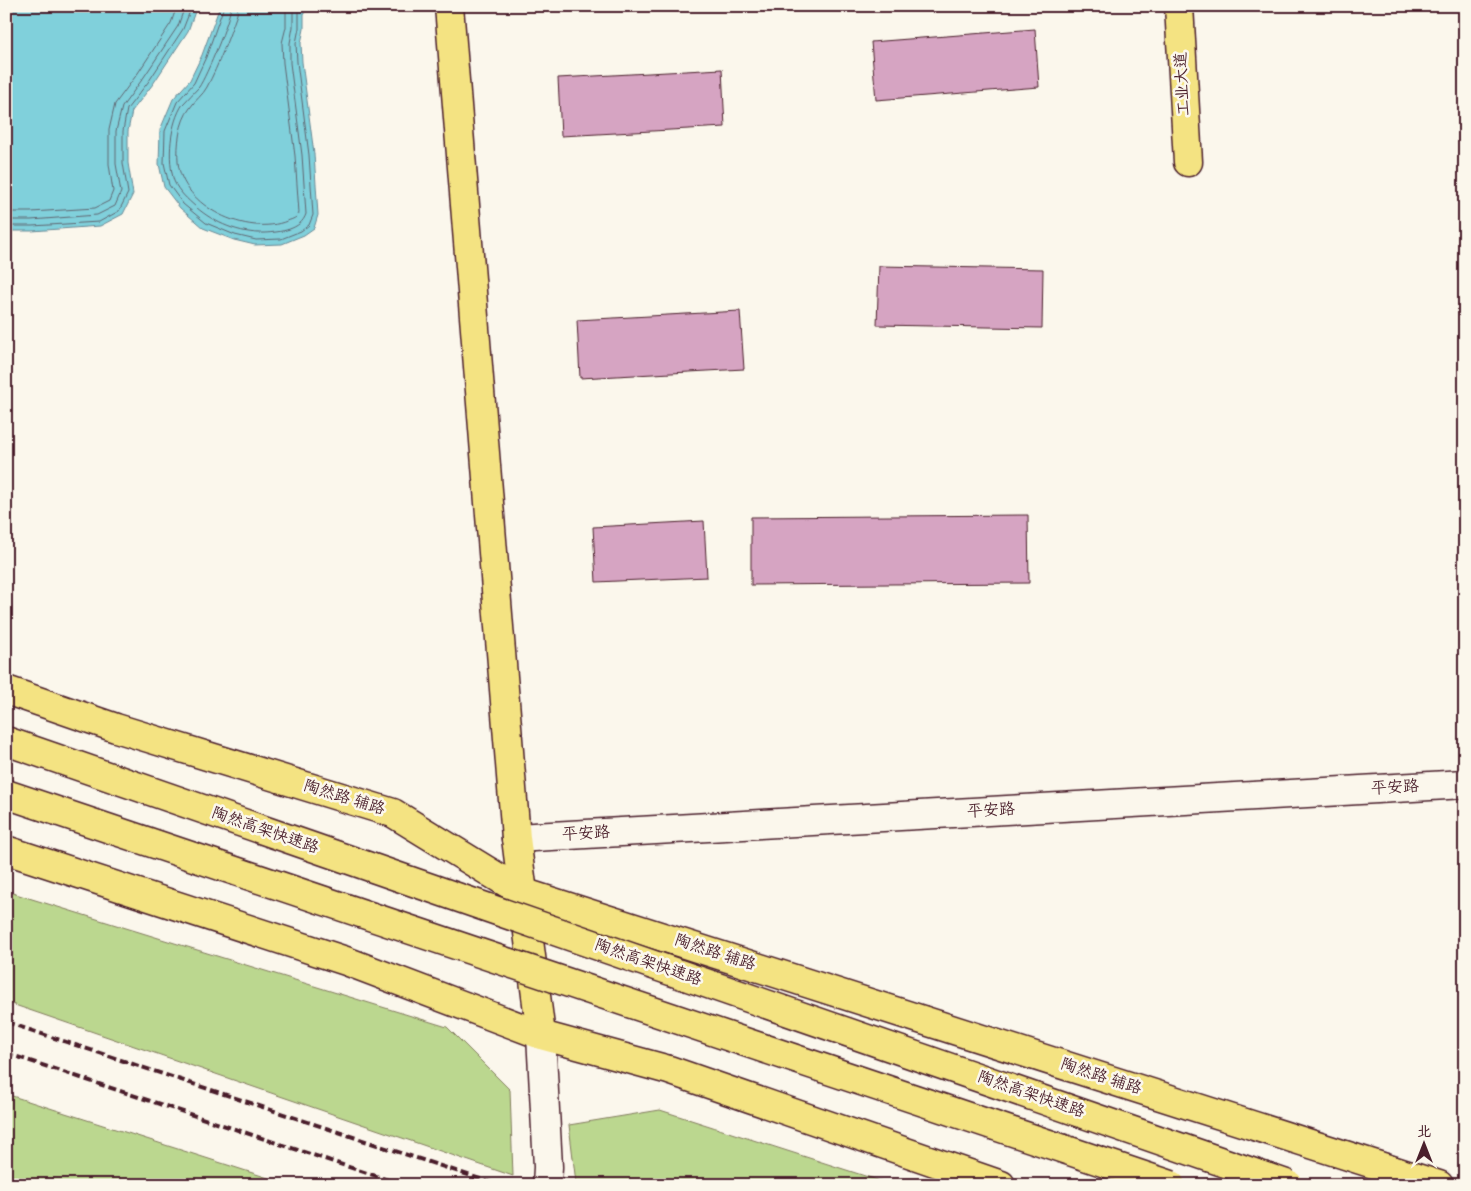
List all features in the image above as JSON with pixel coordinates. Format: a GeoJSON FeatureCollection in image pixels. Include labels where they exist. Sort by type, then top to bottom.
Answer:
{"type":"FeatureCollection","features":[{"type":"Feature","properties":{"kind":"main road"},"geometry":{"type":"LineString","coordinates":[[449,6],[516,838],[541,1035]]}},
{"type":"Feature","properties":{"kind":"main road","name":"工业大道"},"geometry":{"type":"LineString","coordinates":[[1178,6],[1188,162]]}},
{"type":"Feature","properties":{"kind":"main road","name":"陶然路 辅路"},"geometry":{"type":"LineString","coordinates":[[6,690],[116,728],[393,813],[522,892],[1439,1185]]}},
{"type":"Feature","properties":{"kind":"main road","name":"陶然高架快速路"},"geometry":{"type":"LineString","coordinates":[[6,741],[1289,1185]]}},
{"type":"Feature","properties":{"kind":"main road"},"geometry":{"type":"LineString","coordinates":[[6,794],[1171,1185]]}},
{"type":"Feature","properties":{"kind":"main road"},"geometry":{"type":"LineString","coordinates":[[6,850],[346,961],[541,1035],[669,1070],[1001,1185]]}},
{"type":"Feature","properties":{"kind":"street","name":"平安路"},"geometry":{"type":"LineString","coordinates":[[516,838],[1465,784]]}},
{"type":"Feature","properties":{"kind":"street"},"geometry":{"type":"LineString","coordinates":[[541,1035],[548,1168],[547,1185]]}},
{"type":"Feature","properties":{"kind":"green space"},"geometry":{"type":"Polygon","coordinates":[[[6,891],[447,1027],[510,1090],[513,1176],[6,1002],[6,891]]]}},
{"type":"Feature","properties":{"kind":"green space"},"geometry":{"type":"Polygon","coordinates":[[[6,1094],[290,1185],[8,1185],[6,1184],[6,1094]]]}},
{"type":"Feature","properties":{"kind":"green space"},"geometry":{"type":"Polygon","coordinates":[[[660,1110],[893,1185],[581,1185],[576,1183],[569,1125],[660,1110]]]}},
{"type":"Feature","properties":{"kind":"water"},"geometry":{"type":"Polygon","coordinates":[[[6,6],[197,6],[188,31],[153,84],[132,111],[128,131],[128,163],[133,194],[123,214],[100,226],[6,231],[6,6]]]}},
{"type":"Feature","properties":{"kind":"water"},"geometry":{"type":"Polygon","coordinates":[[[220,6],[304,6],[304,29],[301,43],[302,62],[314,154],[318,215],[314,228],[304,235],[282,244],[255,245],[234,240],[203,228],[180,208],[164,187],[159,164],[160,130],[173,99],[190,80],[202,55],[220,6]]]}},
{"type":"Feature","properties":{"kind":"building"},"geometry":{"type":"Polygon","coordinates":[[[1035,29],[1039,87],[876,100],[871,42],[1035,29]]]}},
{"type":"Feature","properties":{"kind":"building"},"geometry":{"type":"Polygon","coordinates":[[[722,69],[725,127],[561,136],[558,78],[722,69]]]}},
{"type":"Feature","properties":{"kind":"building"},"geometry":{"type":"Polygon","coordinates":[[[879,266],[1043,269],[1042,328],[877,325],[879,266]]]}},
{"type":"Feature","properties":{"kind":"building"},"geometry":{"type":"Polygon","coordinates":[[[740,311],[744,369],[580,378],[577,320],[740,311]]]}},
{"type":"Feature","properties":{"kind":"building"},"geometry":{"type":"Polygon","coordinates":[[[1028,515],[1029,583],[751,585],[751,517],[1028,515]]]}},
{"type":"Feature","properties":{"kind":"building"},"geometry":{"type":"Polygon","coordinates":[[[704,521],[707,577],[596,582],[593,527],[704,521]]]}},
{"type":"Feature","properties":{"kind":"railway"},"geometry":{"type":"LineString","coordinates":[[6,1022],[498,1185]]}},
{"type":"Feature","properties":{"kind":"railway"},"geometry":{"type":"LineString","coordinates":[[6,1053],[403,1185]]}}]}
